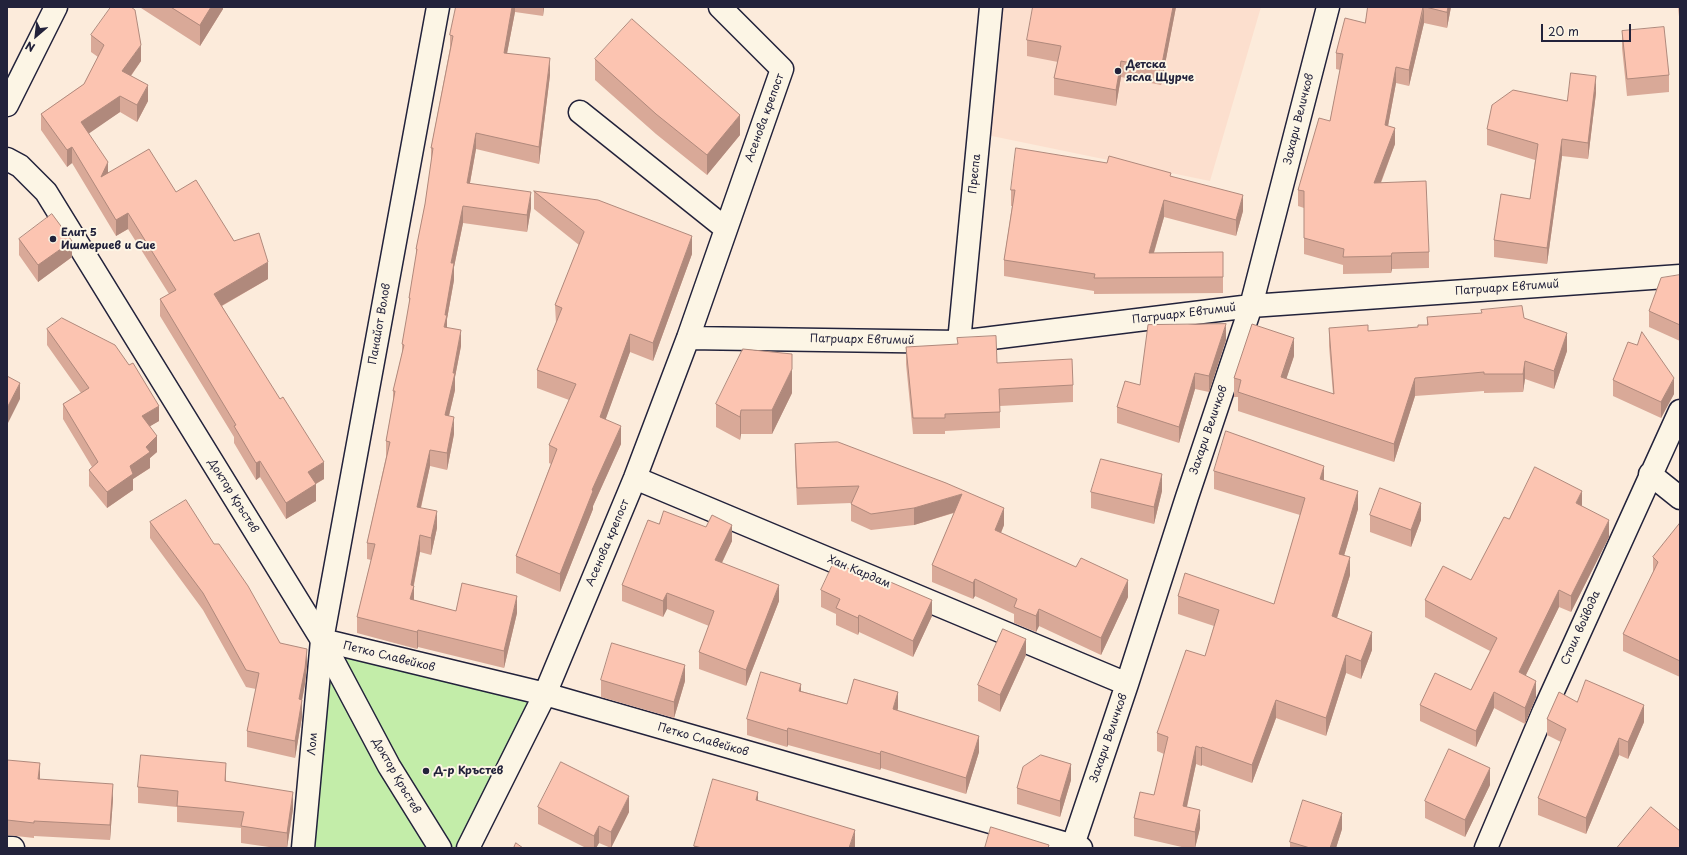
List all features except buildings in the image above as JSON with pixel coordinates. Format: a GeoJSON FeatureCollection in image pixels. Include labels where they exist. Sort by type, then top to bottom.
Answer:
{"type":"FeatureCollection","features":[{"type":"Feature","properties":{"kind":"street"},"geometry":{"type":"LineString","coordinates":[[7,105],[56,7]]}},
{"type":"Feature","properties":{"kind":"street","name":"Панайот Волов"},"geometry":{"type":"LineString","coordinates":[[322,640],[438,7]]}},
{"type":"Feature","properties":{"kind":"street","name":"Асенова крепост"},"geometry":{"type":"LineString","coordinates":[[468,848],[545,694],[636,478],[688,338],[782,69],[720,7]]}},
{"type":"Feature","properties":{"kind":"street","name":"Преспа"},"geometry":{"type":"LineString","coordinates":[[959,342],[992,7]]}},
{"type":"Feature","properties":{"kind":"street","name":"Захари Величков"},"geometry":{"type":"LineString","coordinates":[[1075,847],[1187,497],[1251,306],[1328,7]]}},
{"type":"Feature","properties":{"kind":"street"},"geometry":{"type":"LineString","coordinates":[[580,112],[726,228]]}},
{"type":"Feature","properties":{"kind":"street","name":"Доктор Кръстев"},"geometry":{"type":"LineString","coordinates":[[7,159],[20,166],[46,192],[322,640],[389,766],[440,848]]}},
{"type":"Feature","properties":{"kind":"street","name":"Патриарх Евтимий"},"geometry":{"type":"LineString","coordinates":[[688,338],[959,342],[1251,306],[1680,276]]}},
{"type":"Feature","properties":{"kind":"street","name":"Стоил войвода"},"geometry":{"type":"LineString","coordinates":[[1486,848],[1543,713],[1650,474],[1680,411]]}},
{"type":"Feature","properties":{"kind":"street"},"geometry":{"type":"LineString","coordinates":[[1650,474],[1680,498]]}},
{"type":"Feature","properties":{"kind":"street","name":"Хан Кардам"},"geometry":{"type":"LineString","coordinates":[[636,478],[1127,684]]}},
{"type":"Feature","properties":{"kind":"street","name":"Петко Славейков"},"geometry":{"type":"LineString","coordinates":[[322,640],[545,694],[1075,847]]}},
{"type":"Feature","properties":{"kind":"street","name":"Лом"},"geometry":{"type":"LineString","coordinates":[[303,848],[322,640]]}},
{"type":"Feature","properties":{"kind":"street"},"geometry":{"type":"LineString","coordinates":[[7,848],[13,848]]}},
{"type":"Feature","properties":{"kind":"shaded area","name":"Детска ясла Щурче"},"geometry":{"type":"Polygon","coordinates":[[[1001,7],[1261,7],[1210,181],[987,135],[1001,7]]]}},
{"type":"Feature","properties":{"kind":"green space"},"geometry":{"type":"Polygon","coordinates":[[[322,640],[545,694],[468,848],[303,848],[322,640]]]}},
{"type":"Feature","properties":{"kind":"place","name":"Детска ясла Щурче"},"geometry":{"type":"Point","coordinates":[1118,71]}},
{"type":"Feature","properties":{"kind":"place","name":"Елит 5 Ишмериев и Сие"},"geometry":{"type":"Point","coordinates":[53,239]}},
{"type":"Feature","properties":{"kind":"place","name":"Д-р Кръстев"},"geometry":{"type":"Point","coordinates":[426,771]}}]}
